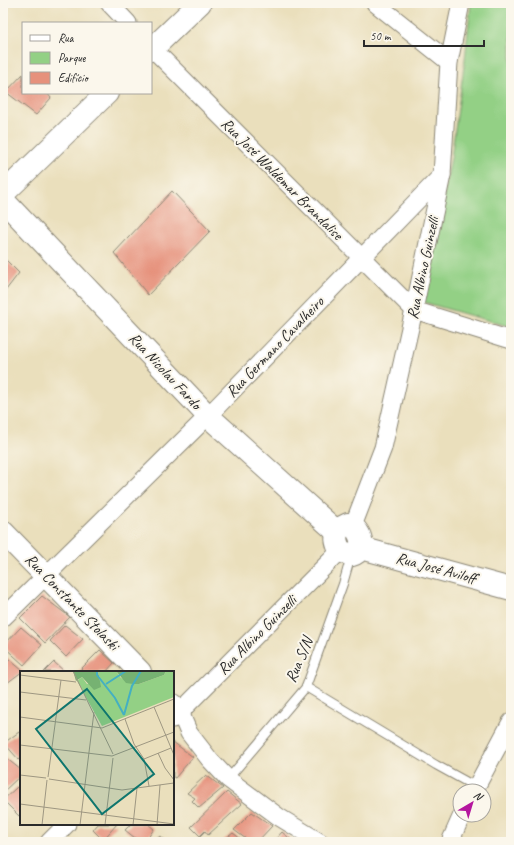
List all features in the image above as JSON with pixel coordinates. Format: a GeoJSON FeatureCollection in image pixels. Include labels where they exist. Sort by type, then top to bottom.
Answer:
{"type":"FeatureCollection","features":[{"type":"Feature","properties":{"kind":"street"},"geometry":{"type":"LineString","coordinates":[[109,3],[127,22]]}},
{"type":"Feature","properties":{"kind":"street"},"geometry":{"type":"LineString","coordinates":[[152,48],[200,3]]}},
{"type":"Feature","properties":{"kind":"street"},"geometry":{"type":"LineString","coordinates":[[375,3],[449,62]]}},
{"type":"Feature","properties":{"kind":"street","name":"Rua Albino Guinzelli"},"geometry":{"type":"LineString","coordinates":[[175,712],[349,542],[383,448],[414,310],[442,175],[449,62],[461,3]]}},
{"type":"Feature","properties":{"kind":"street","name":"Rua José Waldemar Brandalise"},"geometry":{"type":"LineString","coordinates":[[152,50],[414,310]]}},
{"type":"Feature","properties":{"kind":"street"},"geometry":{"type":"LineString","coordinates":[[3,194],[106,94]]}},
{"type":"Feature","properties":{"kind":"street","name":"Rua Germano Cavalheiro"},"geometry":{"type":"LineString","coordinates":[[3,618],[208,416],[442,175]]}},
{"type":"Feature","properties":{"kind":"street","name":"Rua Nicolau Fardo"},"geometry":{"type":"LineString","coordinates":[[3,200],[208,416],[349,542]]}},
{"type":"Feature","properties":{"kind":"street"},"geometry":{"type":"LineString","coordinates":[[414,310],[511,340]]}},
{"type":"Feature","properties":{"kind":"street","name":"Rua Constante Stolaski"},"geometry":{"type":"LineString","coordinates":[[3,532],[139,671]]}},
{"type":"Feature","properties":{"kind":"street","name":"Rua José Aviloff"},"geometry":{"type":"LineString","coordinates":[[349,542],[511,589]]}},
{"type":"Feature","properties":{"kind":"street"},"geometry":{"type":"LineString","coordinates":[[175,712],[210,760],[228,779],[279,817],[320,842]]}},
{"type":"Feature","properties":{"kind":"street"},"geometry":{"type":"LineString","coordinates":[[478,783],[511,722]]}},
{"type":"Feature","properties":{"kind":"street"},"geometry":{"type":"LineString","coordinates":[[450,842],[458,823]]}},
{"type":"Feature","properties":{"kind":"street"},"geometry":{"type":"LineString","coordinates":[[49,842],[67,825]]}},
{"type":"Feature","properties":{"kind":"lane","name":"Rua S/N"},"geometry":{"type":"LineString","coordinates":[[228,779],[306,687],[343,584],[349,542]]}},
{"type":"Feature","properties":{"kind":"lane"},"geometry":{"type":"LineString","coordinates":[[306,687],[465,783]]}},
{"type":"Feature","properties":{"kind":"green space"},"geometry":{"type":"Polygon","coordinates":[[[471,3],[511,3],[511,327],[423,302],[451,158],[465,59],[471,3]]]}},
{"type":"Feature","properties":{"kind":"building"},"geometry":{"type":"Polygon","coordinates":[[[22,75],[22,94],[48,94],[51,98],[36,115],[6,92],[22,75]]]}},
{"type":"Feature","properties":{"kind":"building"},"geometry":{"type":"Polygon","coordinates":[[[172,191],[210,231],[148,295],[114,253],[172,191]]]}},
{"type":"Feature","properties":{"kind":"building"},"geometry":{"type":"Polygon","coordinates":[[[3,257],[19,273],[6,290],[3,288],[3,257]]]}},
{"type":"Feature","properties":{"kind":"building"},"geometry":{"type":"Polygon","coordinates":[[[42,596],[70,617],[45,643],[20,618],[42,596]]]}},
{"type":"Feature","properties":{"kind":"building"},"geometry":{"type":"Polygon","coordinates":[[[65,625],[83,639],[66,657],[50,641],[65,625]]]}},
{"type":"Feature","properties":{"kind":"building"},"geometry":{"type":"Polygon","coordinates":[[[21,627],[42,645],[24,665],[3,646],[21,627]]]}},
{"type":"Feature","properties":{"kind":"building"},"geometry":{"type":"Polygon","coordinates":[[[100,650],[114,663],[107,671],[79,671],[100,650]]]}},
{"type":"Feature","properties":{"kind":"building"},"geometry":{"type":"Polygon","coordinates":[[[3,654],[23,671],[20,671],[20,673],[3,686],[3,654]]]}},
{"type":"Feature","properties":{"kind":"building"},"geometry":{"type":"Polygon","coordinates":[[[54,662],[64,671],[45,671],[54,662]]]}},
{"type":"Feature","properties":{"kind":"building"},"geometry":{"type":"Polygon","coordinates":[[[20,732],[20,760],[19,760],[4,743],[20,732]]]}},
{"type":"Feature","properties":{"kind":"building"},"geometry":{"type":"Polygon","coordinates":[[[174,743],[193,757],[174,778],[174,743]]]}},
{"type":"Feature","properties":{"kind":"building"},"geometry":{"type":"Polygon","coordinates":[[[6,758],[20,769],[20,776],[3,792],[3,761],[6,758]]]}},
{"type":"Feature","properties":{"kind":"building"},"geometry":{"type":"Polygon","coordinates":[[[206,775],[223,788],[199,808],[192,801],[195,798],[187,793],[206,775]]]}},
{"type":"Feature","properties":{"kind":"building"},"geometry":{"type":"Polygon","coordinates":[[[17,787],[20,789],[19,816],[3,800],[17,787]]]}},
{"type":"Feature","properties":{"kind":"building"},"geometry":{"type":"Polygon","coordinates":[[[227,792],[242,804],[208,835],[205,831],[200,836],[191,827],[227,792]]]}},
{"type":"Feature","properties":{"kind":"building"},"geometry":{"type":"Polygon","coordinates":[[[252,812],[272,826],[257,842],[250,842],[234,830],[252,812]]]}},
{"type":"Feature","properties":{"kind":"building"},"geometry":{"type":"Polygon","coordinates":[[[97,825],[116,825],[103,840],[93,830],[97,825]]]}},
{"type":"Feature","properties":{"kind":"building"},"geometry":{"type":"Polygon","coordinates":[[[130,825],[149,825],[154,829],[145,842],[140,842],[125,830],[130,825]]]}},
{"type":"Feature","properties":{"kind":"building"},"geometry":{"type":"Polygon","coordinates":[[[282,832],[294,842],[273,842],[282,832]]]}},
{"type":"Feature","properties":{"kind":"building"},"geometry":{"type":"Polygon","coordinates":[[[233,833],[245,842],[221,842],[233,833]]]}},
{"type":"Feature","properties":{"kind":"building"},"geometry":{"type":"Polygon","coordinates":[[[160,836],[168,842],[153,842],[160,836]]]}}]}
